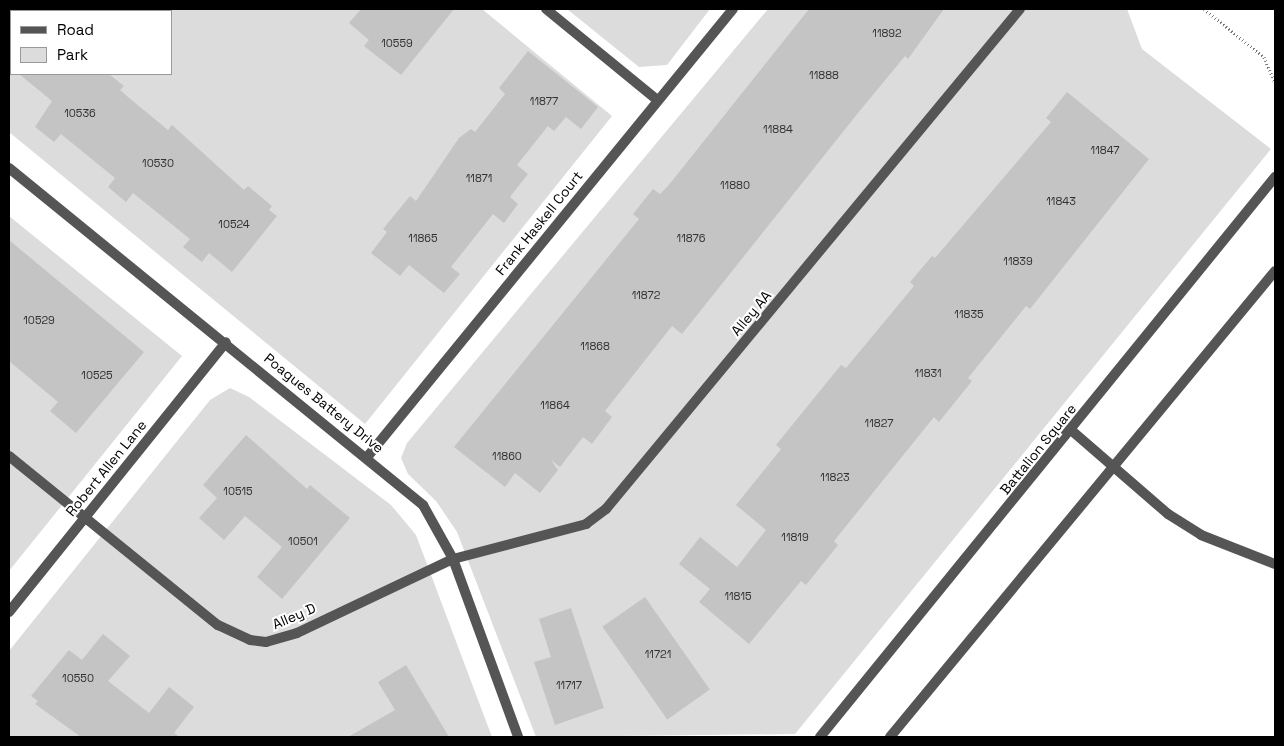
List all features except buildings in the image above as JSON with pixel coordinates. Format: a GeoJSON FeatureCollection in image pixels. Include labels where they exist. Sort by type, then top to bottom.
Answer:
{"type":"FeatureCollection","features":[{"type":"Feature","properties":{"kind":"street"},"geometry":{"type":"LineString","coordinates":[[546,9],[657,100]]}},
{"type":"Feature","properties":{"kind":"street","name":"Frank Haskell Court"},"geometry":{"type":"LineString","coordinates":[[368,456],[733,9]]}},
{"type":"Feature","properties":{"kind":"street","name":"Alley AA"},"geometry":{"type":"LineString","coordinates":[[453,559],[596,518],[1020,9]]}},
{"type":"Feature","properties":{"kind":"street","name":"Poagues Battery Drive"},"geometry":{"type":"LineString","coordinates":[[9,168],[368,456],[423,505],[453,559],[518,737]]}},
{"type":"Feature","properties":{"kind":"street","name":"Battalion Square"},"geometry":{"type":"LineString","coordinates":[[820,737],[1275,177]]}},
{"type":"Feature","properties":{"kind":"street"},"geometry":{"type":"LineString","coordinates":[[890,737],[1275,271]]}},
{"type":"Feature","properties":{"kind":"street","name":"Robert Allen Lane"},"geometry":{"type":"LineString","coordinates":[[9,612],[226,342]]}},
{"type":"Feature","properties":{"kind":"street"},"geometry":{"type":"LineString","coordinates":[[1071,430],[1113,468],[1201,535],[1275,564]]}},
{"type":"Feature","properties":{"kind":"street","name":"Alley D"},"geometry":{"type":"LineString","coordinates":[[9,456],[218,625],[250,640],[266,642],[297,633],[453,559]]}},
{"type":"Feature","properties":{"kind":"path"},"geometry":{"type":"LineString","coordinates":[[1204,9],[1264,57],[1275,83]]}},
{"type":"Feature","properties":{"kind":"green space"},"geometry":{"type":"Polygon","coordinates":[[[9,9],[482,9],[612,116],[365,424],[9,132],[9,9]]]}},
{"type":"Feature","properties":{"kind":"green space"},"geometry":{"type":"Polygon","coordinates":[[[567,9],[710,9],[667,65],[639,67],[567,9]]]}},
{"type":"Feature","properties":{"kind":"green space"},"geometry":{"type":"Polygon","coordinates":[[[768,9],[1127,9],[1142,49],[1271,149],[795,734],[536,737],[457,532],[436,501],[408,474],[401,458],[407,443],[768,9]]]}},
{"type":"Feature","properties":{"kind":"green space"},"geometry":{"type":"Polygon","coordinates":[[[9,216],[182,356],[9,571],[9,216]]]}},
{"type":"Feature","properties":{"kind":"green space"},"geometry":{"type":"Polygon","coordinates":[[[230,388],[249,397],[391,505],[416,535],[492,737],[9,737],[9,651],[210,400],[230,388]]]}}]}
